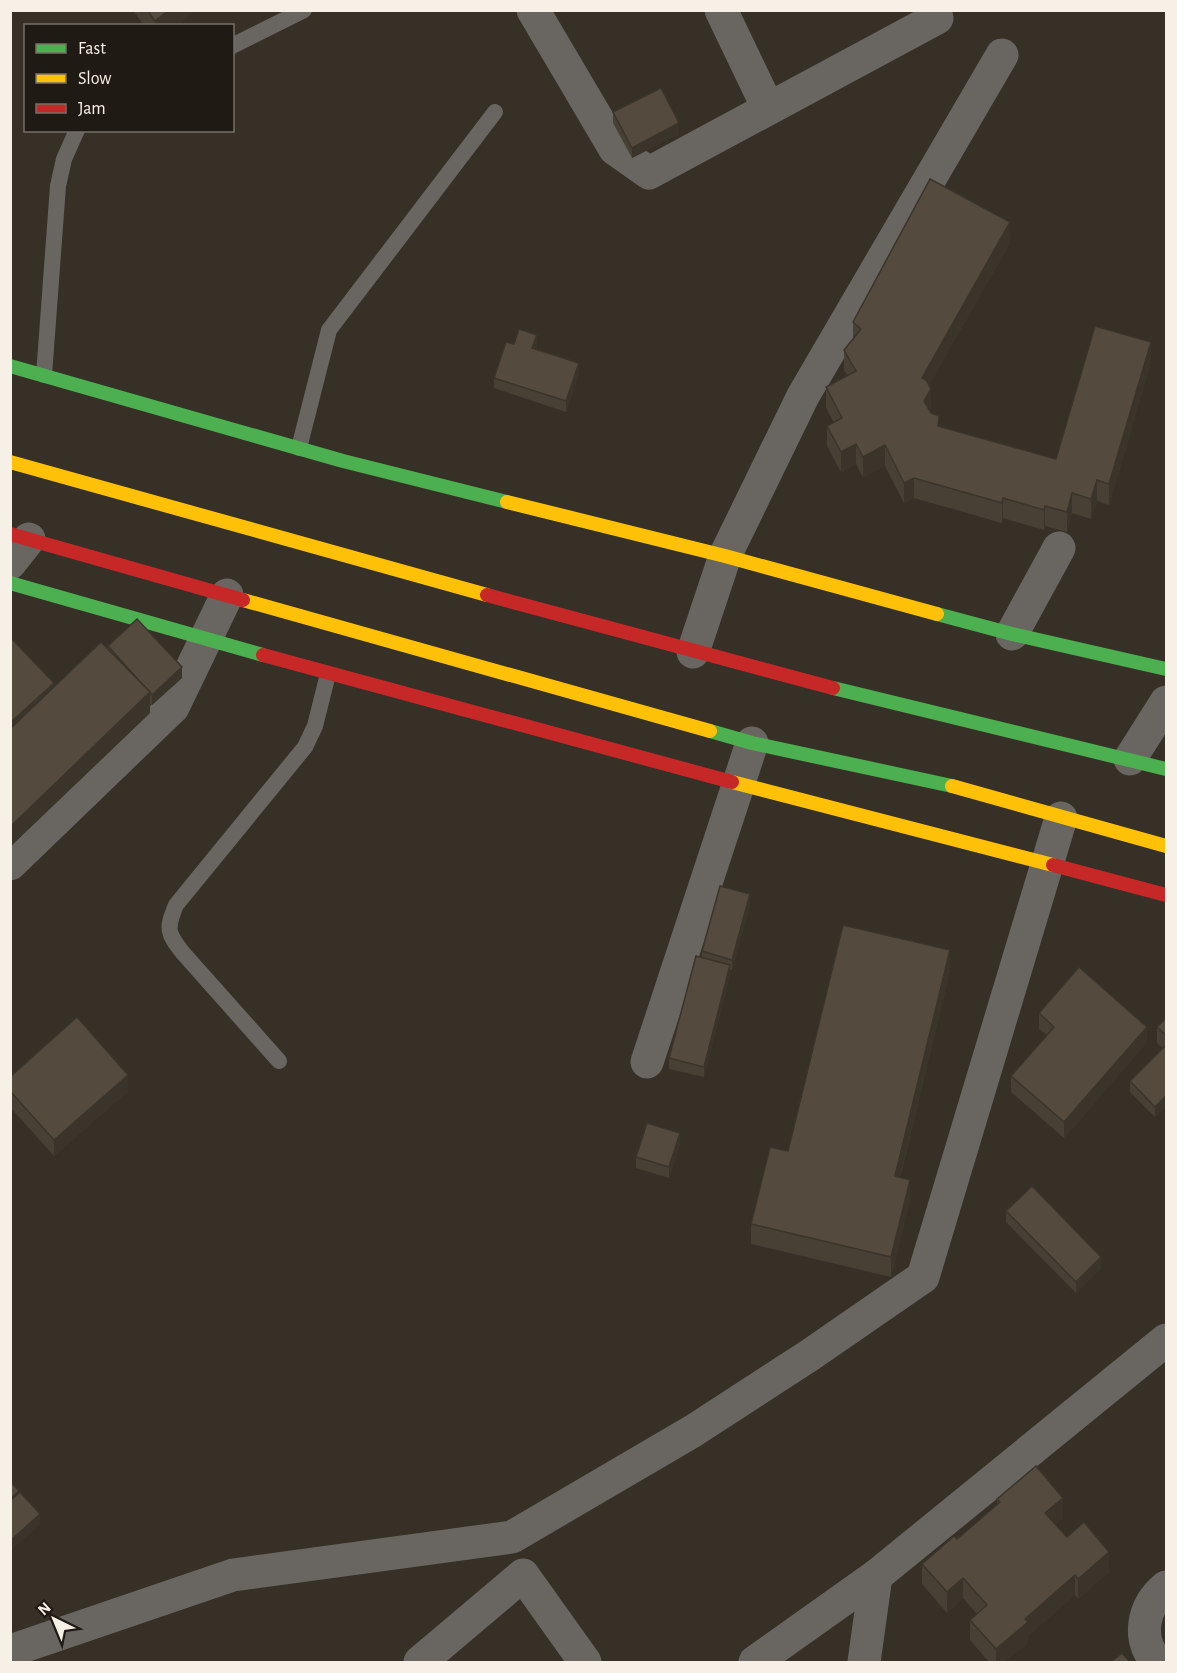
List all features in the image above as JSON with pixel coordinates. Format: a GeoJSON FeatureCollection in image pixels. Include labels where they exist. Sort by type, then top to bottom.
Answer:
{"type":"FeatureCollection","features":[{"type":"Feature","properties":{"kind":"street"},"geometry":{"type":"LineString","coordinates":[[533,10],[615,149],[649,173],[937,18],[934,10]]}},
{"type":"Feature","properties":{"kind":"street"},"geometry":{"type":"LineString","coordinates":[[721,10],[768,108]]}},
{"type":"Feature","properties":{"kind":"street"},"geometry":{"type":"LineString","coordinates":[[693,652],[725,556],[803,396],[1002,55]]}},
{"type":"Feature","properties":{"kind":"street"},"geometry":{"type":"LineString","coordinates":[[10,366],[299,448],[725,556],[1012,634],[1167,669]]}},
{"type":"Feature","properties":{"kind":"street"},"geometry":{"type":"LineString","coordinates":[[10,462],[693,652],[949,718],[1167,769]]}},
{"type":"Feature","properties":{"kind":"street"},"geometry":{"type":"LineString","coordinates":[[17,546],[228,595],[752,743],[975,791],[1061,818],[1167,846]]}},
{"type":"Feature","properties":{"kind":"street"},"geometry":{"type":"LineString","coordinates":[[1012,634],[1059,548]]}},
{"type":"Feature","properties":{"kind":"street"},"geometry":{"type":"LineString","coordinates":[[10,583],[328,674],[1167,895]]}},
{"type":"Feature","properties":{"kind":"street"},"geometry":{"type":"LineString","coordinates":[[10,864],[173,707],[228,595]]}},
{"type":"Feature","properties":{"kind":"street"},"geometry":{"type":"LineString","coordinates":[[1131,759],[1167,702]]}},
{"type":"Feature","properties":{"kind":"street"},"geometry":{"type":"LineString","coordinates":[[647,1062],[752,743]]}},
{"type":"Feature","properties":{"kind":"street"},"geometry":{"type":"LineString","coordinates":[[10,1651],[233,1575],[512,1537],[693,1431],[810,1355],[923,1277],[1061,818]]}},
{"type":"Feature","properties":{"kind":"street"},"geometry":{"type":"LineString","coordinates":[[755,1662],[876,1576],[1167,1340]]}},
{"type":"Feature","properties":{"kind":"street"},"geometry":{"type":"LineString","coordinates":[[420,1662],[523,1575],[585,1662]]}},
{"type":"Feature","properties":{"kind":"street"},"geometry":{"type":"LineString","coordinates":[[864,1662],[876,1576]]}},
{"type":"Feature","properties":{"kind":"street"},"geometry":{"type":"LineString","coordinates":[[1157,1662],[1149,1653],[1143,1624],[1154,1597],[1167,1587]]}},
{"type":"Feature","properties":{"kind":"lane"},"geometry":{"type":"LineString","coordinates":[[234,45],[304,10]]}},
{"type":"Feature","properties":{"kind":"lane"},"geometry":{"type":"LineString","coordinates":[[299,448],[329,330],[495,112]]}},
{"type":"Feature","properties":{"kind":"lane"},"geometry":{"type":"LineString","coordinates":[[44,375],[58,186],[64,159],[76,132]]}},
{"type":"Feature","properties":{"kind":"lane"},"geometry":{"type":"LineString","coordinates":[[279,1061],[170,937],[168,923],[176,905],[305,747],[315,726],[328,674]]}},
{"type":"Feature","properties":{"kind":"building"},"geometry":{"type":"Polygon","coordinates":[[[147,10],[169,10],[155,21],[147,10]]]}},
{"type":"Feature","properties":{"kind":"building"},"geometry":{"type":"Polygon","coordinates":[[[661,88],[679,123],[632,148],[613,112],[661,88]]]}},
{"type":"Feature","properties":{"kind":"building"},"geometry":{"type":"Polygon","coordinates":[[[930,179],[1010,222],[922,378],[926,380],[931,389],[924,401],[931,413],[939,416],[938,426],[1056,459],[1095,326],[1151,342],[1109,484],[1097,480],[1091,499],[1072,493],[1067,512],[1045,506],[1044,510],[1003,498],[1002,503],[914,478],[904,483],[885,445],[863,457],[856,444],[841,452],[827,426],[842,418],[826,387],[856,371],[844,350],[861,329],[853,322],[930,179]]]}},
{"type":"Feature","properties":{"kind":"building"},"geometry":{"type":"Polygon","coordinates":[[[519,329],[537,335],[532,348],[579,363],[566,401],[494,378],[506,342],[514,344],[519,329]]]}},
{"type":"Feature","properties":{"kind":"building"},"geometry":{"type":"Polygon","coordinates":[[[137,619],[182,667],[152,695],[108,646],[137,619]]]}},
{"type":"Feature","properties":{"kind":"building"},"geometry":{"type":"Polygon","coordinates":[[[10,637],[54,683],[10,723],[10,637]]]}},
{"type":"Feature","properties":{"kind":"building"},"geometry":{"type":"Polygon","coordinates":[[[101,642],[150,692],[10,827],[10,729],[101,642]]]}},
{"type":"Feature","properties":{"kind":"building"},"geometry":{"type":"Polygon","coordinates":[[[720,886],[750,894],[732,960],[702,951],[720,886]]]}},
{"type":"Feature","properties":{"kind":"building"},"geometry":{"type":"Polygon","coordinates":[[[843,925],[950,950],[895,1176],[910,1180],[891,1257],[751,1224],[770,1147],[788,1151],[843,925]]]}},
{"type":"Feature","properties":{"kind":"building"},"geometry":{"type":"Polygon","coordinates":[[[696,956],[730,965],[704,1067],[669,1058],[696,956]]]}},
{"type":"Feature","properties":{"kind":"building"},"geometry":{"type":"Polygon","coordinates":[[[1079,967],[1147,1027],[1064,1122],[1011,1076],[1054,1027],[1039,1013],[1079,967]]]}},
{"type":"Feature","properties":{"kind":"building"},"geometry":{"type":"Polygon","coordinates":[[[77,1017],[128,1075],[54,1140],[10,1091],[10,1077],[77,1017]]]}},
{"type":"Feature","properties":{"kind":"building"},"geometry":{"type":"Polygon","coordinates":[[[1167,1017],[1167,1036],[1157,1027],[1167,1017]]]}},
{"type":"Feature","properties":{"kind":"building"},"geometry":{"type":"Polygon","coordinates":[[[1166,1045],[1167,1095],[1155,1107],[1130,1081],[1166,1045]]]}},
{"type":"Feature","properties":{"kind":"building"},"geometry":{"type":"Polygon","coordinates":[[[647,1123],[680,1133],[669,1167],[636,1157],[647,1123]]]}},
{"type":"Feature","properties":{"kind":"building"},"geometry":{"type":"Polygon","coordinates":[[[1032,1186],[1101,1257],[1076,1282],[1006,1211],[1032,1186]]]}},
{"type":"Feature","properties":{"kind":"building"},"geometry":{"type":"Polygon","coordinates":[[[1036,1466],[1063,1498],[1045,1513],[1067,1537],[1084,1522],[1109,1552],[1078,1579],[1075,1575],[1025,1619],[1028,1622],[996,1649],[970,1620],[987,1605],[963,1578],[947,1592],[922,1564],[954,1536],[957,1539],[1000,1502],[997,1499],[1036,1466]]]}},
{"type":"Feature","properties":{"kind":"building"},"geometry":{"type":"Polygon","coordinates":[[[10,1481],[19,1491],[10,1499],[10,1481]]]}},
{"type":"Feature","properties":{"kind":"building"},"geometry":{"type":"Polygon","coordinates":[[[20,1492],[40,1514],[10,1541],[10,1501],[20,1492]]]}},
{"type":"Feature","properties":{"kind":"building"},"geometry":{"type":"Polygon","coordinates":[[[1122,1653],[1130,1662],[1111,1662],[1122,1653]]]}},
{"type":"Feature","properties":{"kind":"traffic: fast"},"geometry":{"type":"LineString","coordinates":[[10,366],[343,461],[507,502]]}},
{"type":"Feature","properties":{"kind":"traffic: fast"},"geometry":{"type":"LineString","coordinates":[[10,583],[263,655]]}},
{"type":"Feature","properties":{"kind":"traffic: fast"},"geometry":{"type":"LineString","coordinates":[[937,614],[1012,634],[1166,669]]}},
{"type":"Feature","properties":{"kind":"traffic: fast"},"geometry":{"type":"LineString","coordinates":[[833,688],[1166,769]]}},
{"type":"Feature","properties":{"kind":"traffic: fast"},"geometry":{"type":"LineString","coordinates":[[710,731],[752,743],[952,786]]}},
{"type":"Feature","properties":{"kind":"traffic: slow"},"geometry":{"type":"LineString","coordinates":[[10,462],[487,595]]}},
{"type":"Feature","properties":{"kind":"traffic: slow"},"geometry":{"type":"LineString","coordinates":[[507,502],[725,556],[937,614]]}},
{"type":"Feature","properties":{"kind":"traffic: slow"},"geometry":{"type":"LineString","coordinates":[[243,600],[710,731]]}},
{"type":"Feature","properties":{"kind":"traffic: slow"},"geometry":{"type":"LineString","coordinates":[[732,782],[1053,865]]}},
{"type":"Feature","properties":{"kind":"traffic: slow"},"geometry":{"type":"LineString","coordinates":[[952,786],[1166,846]]}},
{"type":"Feature","properties":{"kind":"traffic: jam"},"geometry":{"type":"LineString","coordinates":[[10,534],[243,600]]}},
{"type":"Feature","properties":{"kind":"traffic: jam"},"geometry":{"type":"LineString","coordinates":[[487,595],[833,688]]}},
{"type":"Feature","properties":{"kind":"traffic: jam"},"geometry":{"type":"LineString","coordinates":[[263,655],[732,782]]}},
{"type":"Feature","properties":{"kind":"traffic: jam"},"geometry":{"type":"LineString","coordinates":[[1053,865],[1166,895]]}}]}
